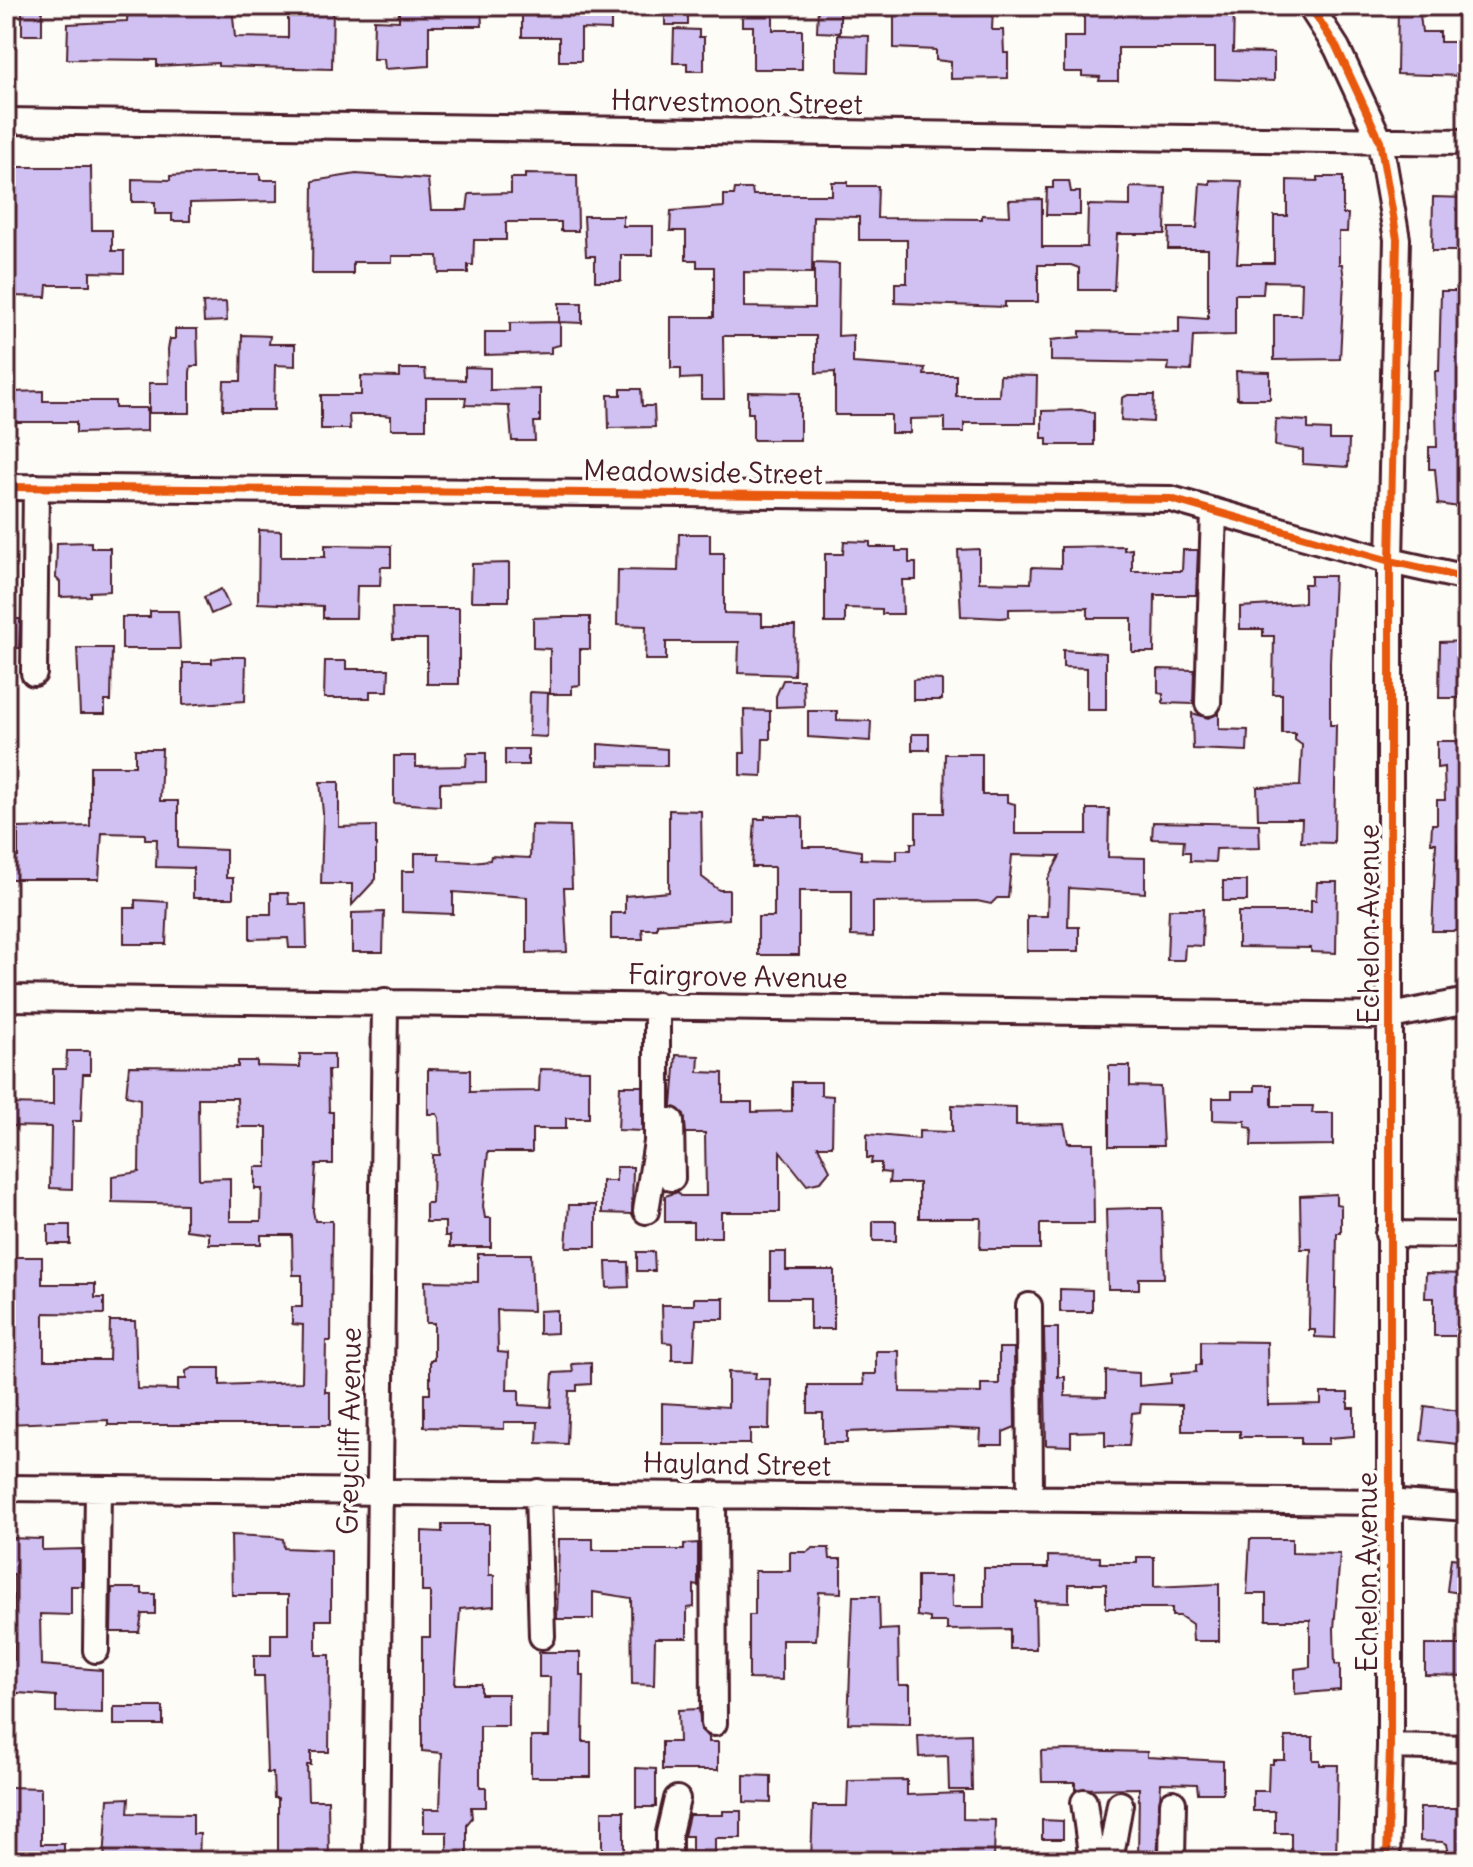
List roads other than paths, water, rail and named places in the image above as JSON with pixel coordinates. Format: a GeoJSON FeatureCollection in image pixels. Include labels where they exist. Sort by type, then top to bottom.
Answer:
{"type":"FeatureCollection","features":[{"type":"Feature","properties":{"kind":"street","name":"Echelon Avenue"},"geometry":{"type":"LineString","coordinates":[[1310,6],[1337,48],[1380,141],[1397,239],[1390,561],[1390,1746],[1387,1861]]}},
{"type":"Feature","properties":{"kind":"street","name":"Harvestmoon Street"},"geometry":{"type":"LineString","coordinates":[[6,121],[1467,142]]}},
{"type":"Feature","properties":{"kind":"street","name":"Meadowside Street"},"geometry":{"type":"LineString","coordinates":[[6,487],[1171,499],[1390,561],[1467,578]]}},
{"type":"Feature","properties":{"kind":"street"},"geometry":{"type":"LineString","coordinates":[[34,673],[36,487]]}},
{"type":"Feature","properties":{"kind":"street"},"geometry":{"type":"LineString","coordinates":[[1208,703],[1214,511]]}},
{"type":"Feature","properties":{"kind":"street","name":"Fairgrove Avenue"},"geometry":{"type":"LineString","coordinates":[[6,998],[1391,1016],[1467,1001]]}},
{"type":"Feature","properties":{"kind":"street","name":"Greycliff Avenue"},"geometry":{"type":"LineString","coordinates":[[376,1861],[385,1001]]}},
{"type":"Feature","properties":{"kind":"street"},"geometry":{"type":"LineString","coordinates":[[657,1005],[668,1033],[672,1178]]}},
{"type":"Feature","properties":{"kind":"street"},"geometry":{"type":"LineString","coordinates":[[646,1211],[657,1142],[657,1005]]}},
{"type":"Feature","properties":{"kind":"street"},"geometry":{"type":"LineString","coordinates":[[1388,1234],[1467,1235]]}},
{"type":"Feature","properties":{"kind":"street"},"geometry":{"type":"LineString","coordinates":[[1029,1306],[1030,1497]]}},
{"type":"Feature","properties":{"kind":"street","name":"Hayland Street"},"geometry":{"type":"LineString","coordinates":[[6,1488],[1030,1497],[1388,1502],[1467,1508]]}},
{"type":"Feature","properties":{"kind":"street"},"geometry":{"type":"LineString","coordinates":[[96,1650],[98,1489]]}},
{"type":"Feature","properties":{"kind":"street"},"geometry":{"type":"LineString","coordinates":[[538,1492],[542,1636]]}},
{"type":"Feature","properties":{"kind":"street"},"geometry":{"type":"LineString","coordinates":[[713,1494],[714,1723]]}},
{"type":"Feature","properties":{"kind":"street"},"geometry":{"type":"LineString","coordinates":[[1390,1746],[1467,1748]]}},
{"type":"Feature","properties":{"kind":"street"},"geometry":{"type":"LineString","coordinates":[[669,1861],[669,1833],[677,1799]]}},
{"type":"Feature","properties":{"kind":"street"},"geometry":{"type":"LineString","coordinates":[[1084,1802],[1092,1861]]}},
{"type":"Feature","properties":{"kind":"street"},"geometry":{"type":"LineString","coordinates":[[1172,1861],[1173,1803]]}},
{"type":"Feature","properties":{"kind":"street"},"geometry":{"type":"LineString","coordinates":[[1110,1861],[1120,1804]]}}]}
